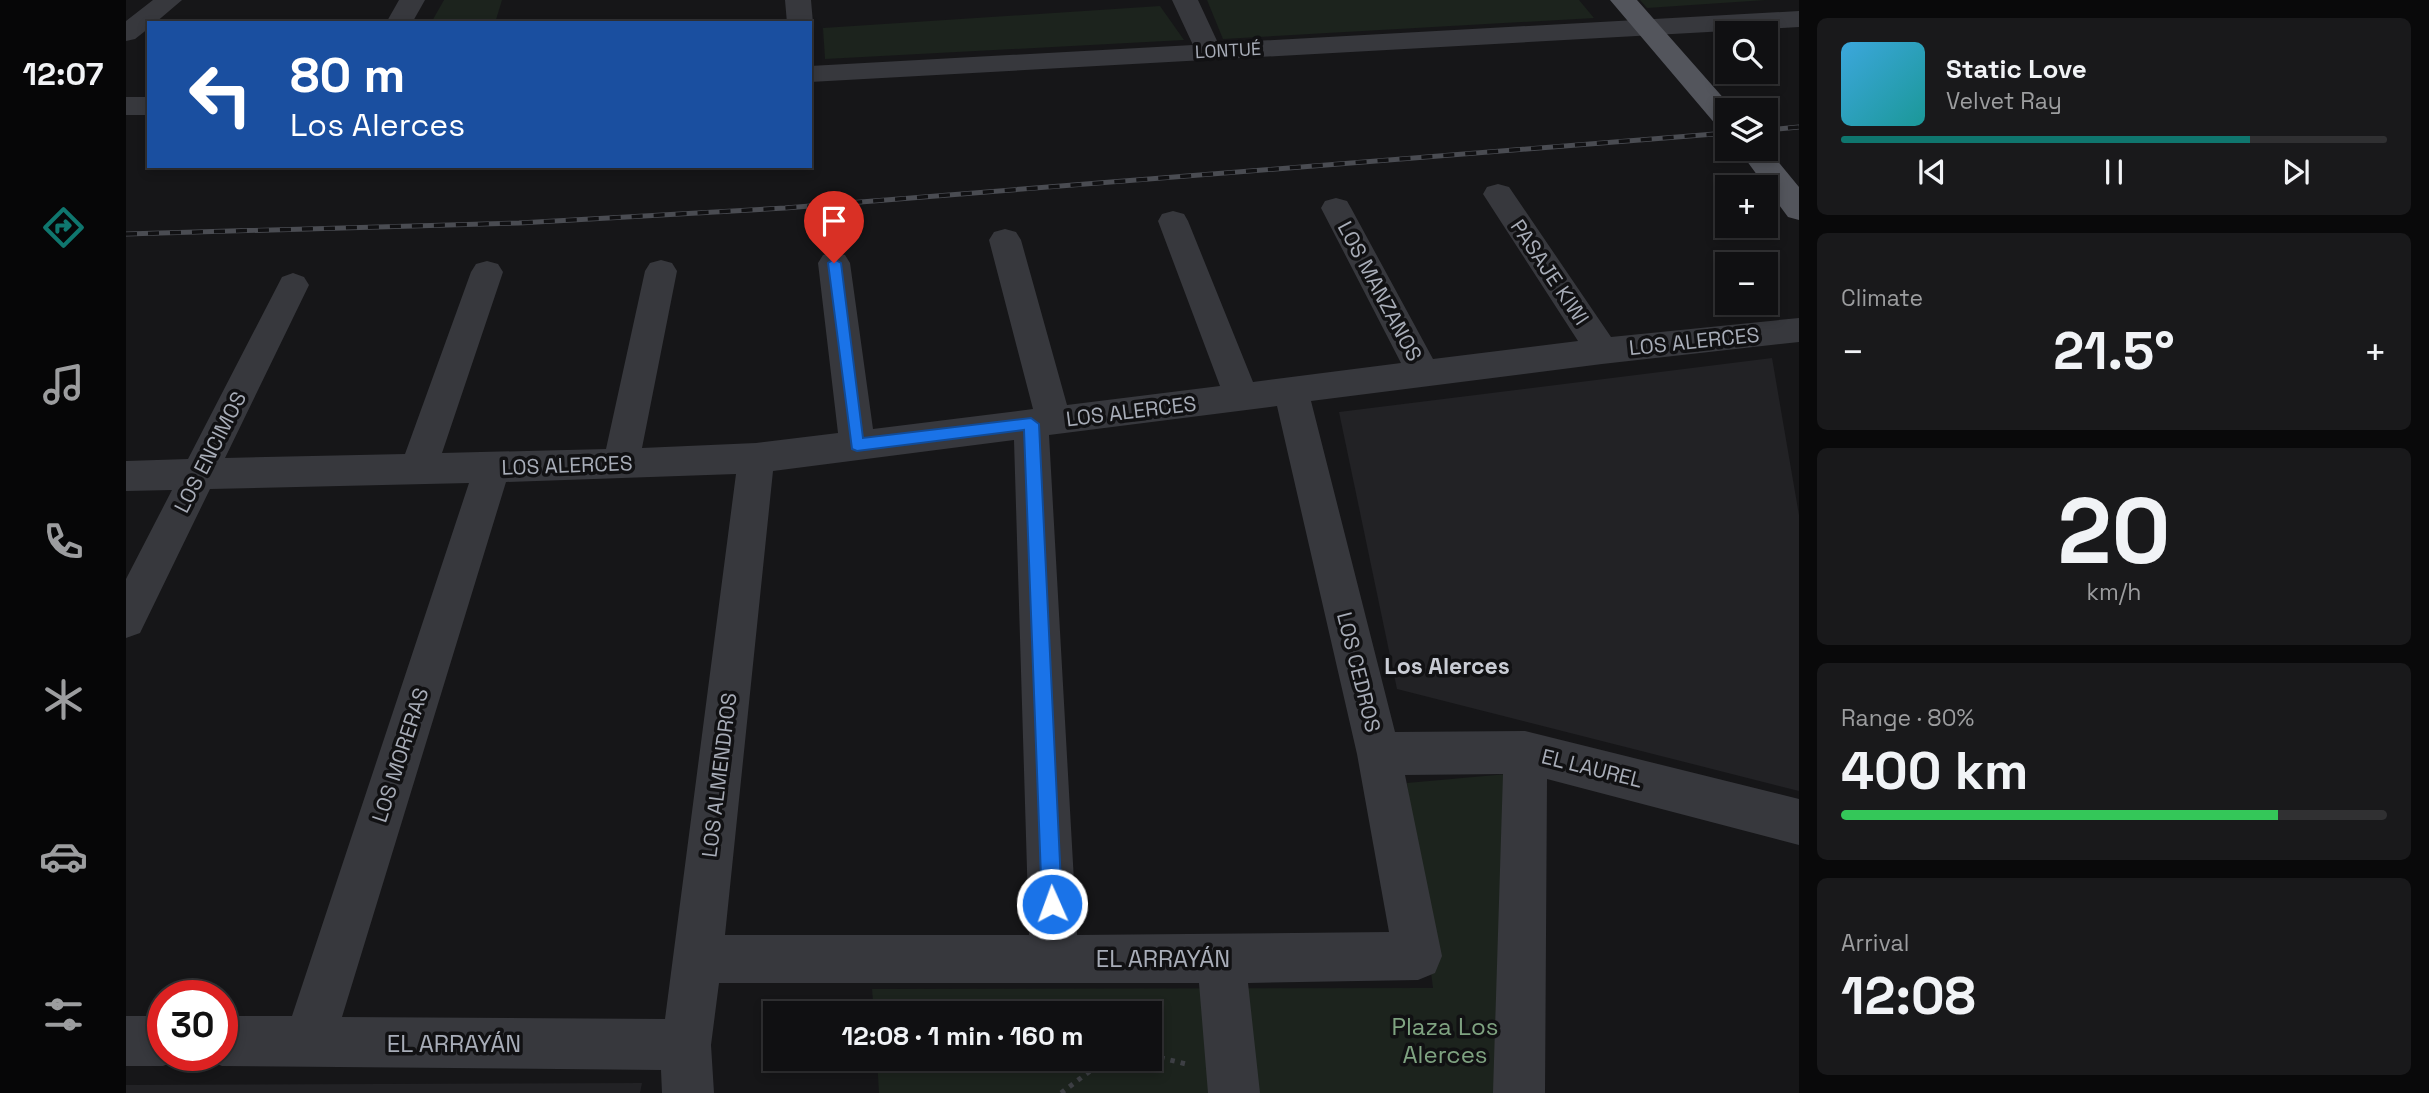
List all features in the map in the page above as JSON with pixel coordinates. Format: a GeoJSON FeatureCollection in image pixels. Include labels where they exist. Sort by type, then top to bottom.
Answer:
{"type":"FeatureCollection","features":[{"type":"Feature","properties":{"kind":"main road"},"geometry":{"type":"LineString","coordinates":[[1623,0],[1715,106]]}},
{"type":"Feature","properties":{"kind":"main road"},"geometry":{"type":"LineString","coordinates":[[1761,161],[1799,210]]}},
{"type":"Feature","properties":{"kind":"street"},"geometry":{"type":"LineString","coordinates":[[126,33],[169,0]]}},
{"type":"Feature","properties":{"kind":"street"},"geometry":{"type":"LineString","coordinates":[[400,21],[412,0]]}},
{"type":"Feature","properties":{"kind":"street"},"geometry":{"type":"LineString","coordinates":[[798,0],[800,21]]}},
{"type":"Feature","properties":{"kind":"street"},"geometry":{"type":"LineString","coordinates":[[1185,0],[1209,51]]}},
{"type":"Feature","properties":{"kind":"street","name":"LONTUÉ"},"geometry":{"type":"LineString","coordinates":[[812,74],[1799,19]]}},
{"type":"Feature","properties":{"kind":"street"},"geometry":{"type":"LineString","coordinates":[[126,106],[147,106]]}},
{"type":"Feature","properties":{"kind":"street","name":"PASAJE KIWI"},"geometry":{"type":"LineString","coordinates":[[1498,194],[1602,351]]}},
{"type":"Feature","properties":{"kind":"street","name":"LOS MANZANOS"},"geometry":{"type":"LineString","coordinates":[[1336,208],[1423,373]]}},
{"type":"Feature","properties":{"kind":"street"},"geometry":{"type":"LineString","coordinates":[[1173,221],[1242,398]]}},
{"type":"Feature","properties":{"kind":"street"},"geometry":{"type":"LineString","coordinates":[[1005,240],[1043,422],[1054,958]]}},
{"type":"Feature","properties":{"kind":"street"},"geometry":{"type":"LineString","coordinates":[[834,263],[857,445]]}},
{"type":"Feature","properties":{"kind":"street"},"geometry":{"type":"LineString","coordinates":[[418,470],[487,271]]}},
{"type":"Feature","properties":{"kind":"street"},"geometry":{"type":"LineString","coordinates":[[621,464],[661,271]]}},
{"type":"Feature","properties":{"kind":"street","name":"LOS ENCIMOS"},"geometry":{"type":"LineString","coordinates":[[126,620],[293,285]]}},
{"type":"Feature","properties":{"kind":"street","name":"LOS ALERCES"},"geometry":{"type":"LineString","coordinates":[[126,476],[492,468],[756,458],[1602,351],[1799,330]]}},
{"type":"Feature","properties":{"kind":"street","name":"LOS CEDROS"},"geometry":{"type":"LineString","coordinates":[[1291,391],[1379,754],[1418,956]]}},
{"type":"Feature","properties":{"kind":"street","name":"LOS ALMENDROS"},"geometry":{"type":"LineString","coordinates":[[687,1069],[756,458]]}},
{"type":"Feature","properties":{"kind":"street","name":"LOS MORERAS"},"geometry":{"type":"LineString","coordinates":[[309,1042],[492,468]]}},
{"type":"Feature","properties":{"kind":"street"},"geometry":{"type":"LineString","coordinates":[[1519,1093],[1525,752]]}},
{"type":"Feature","properties":{"kind":"street","name":"EL LAUREL"},"geometry":{"type":"LineString","coordinates":[[1379,754],[1525,752],[1799,822]]}},
{"type":"Feature","properties":{"kind":"street","name":"EL ARRAYÁN"},"geometry":{"type":"LineString","coordinates":[[698,959],[1221,959],[1418,956]]}},
{"type":"Feature","properties":{"kind":"street"},"geometry":{"type":"LineString","coordinates":[[1221,959],[1234,1093]]}},
{"type":"Feature","properties":{"kind":"street"},"geometry":{"type":"LineString","coordinates":[[126,1041],[147,1041]]}},
{"type":"Feature","properties":{"kind":"street","name":"EL ARRAYÁN"},"geometry":{"type":"LineString","coordinates":[[238,1041],[309,1042],[687,1069]]}},
{"type":"Feature","properties":{"kind":"path"},"geometry":{"type":"LineString","coordinates":[[1061,1093],[1090,1071]]}},
{"type":"Feature","properties":{"kind":"shaded area"},"geometry":{"type":"Polygon","coordinates":[[[1772,358],[1799,515],[1799,791],[1397,689],[1339,412],[1772,358]]]}},
{"type":"Feature","properties":{"kind":"shaded area"},"geometry":{"type":"Polygon","coordinates":[[[642,1083],[640,1093],[126,1093],[126,1085],[642,1083]]]}},
{"type":"Feature","properties":{"kind":"green space"},"geometry":{"type":"Polygon","coordinates":[[[444,0],[502,0],[496,21],[432,21],[444,0]]]}},
{"type":"Feature","properties":{"kind":"green space"},"geometry":{"type":"Polygon","coordinates":[[[1207,0],[1579,0],[1594,18],[1223,39],[1207,0]]]}},
{"type":"Feature","properties":{"kind":"green space"},"geometry":{"type":"Polygon","coordinates":[[[1640,0],[1766,0],[1647,8],[1640,0]]]}},
{"type":"Feature","properties":{"kind":"green space"},"geometry":{"type":"Polygon","coordinates":[[[1160,6],[1184,40],[825,59],[823,28],[1160,6]]]}},
{"type":"Feature","properties":{"kind":"green space","name":"Plaza Los Alerces"},"geometry":{"type":"Polygon","coordinates":[[[1507,774],[1501,1093],[879,1093],[878,1071],[1162,1071],[1162,1001],[873,1001],[872,989],[1433,988],[1407,783],[1507,774]]]}},
{"type":"Feature","properties":{"kind":"railway"},"geometry":{"type":"LineString","coordinates":[[1778,129],[1799,127]]}},
{"type":"Feature","properties":{"kind":"railway"},"geometry":{"type":"LineString","coordinates":[[126,234],[519,223],[785,208],[1715,134]]}},
{"type":"Feature","properties":{"kind":"district","name":"Los Alerces"},"geometry":{"type":"Point","coordinates":[1447,666]}},
{"type":"Feature","properties":{"kind":"route"},"geometry":{"type":"LineString","coordinates":[[834,263],[857,445],[1031,424],[1052,904]]}}]}
